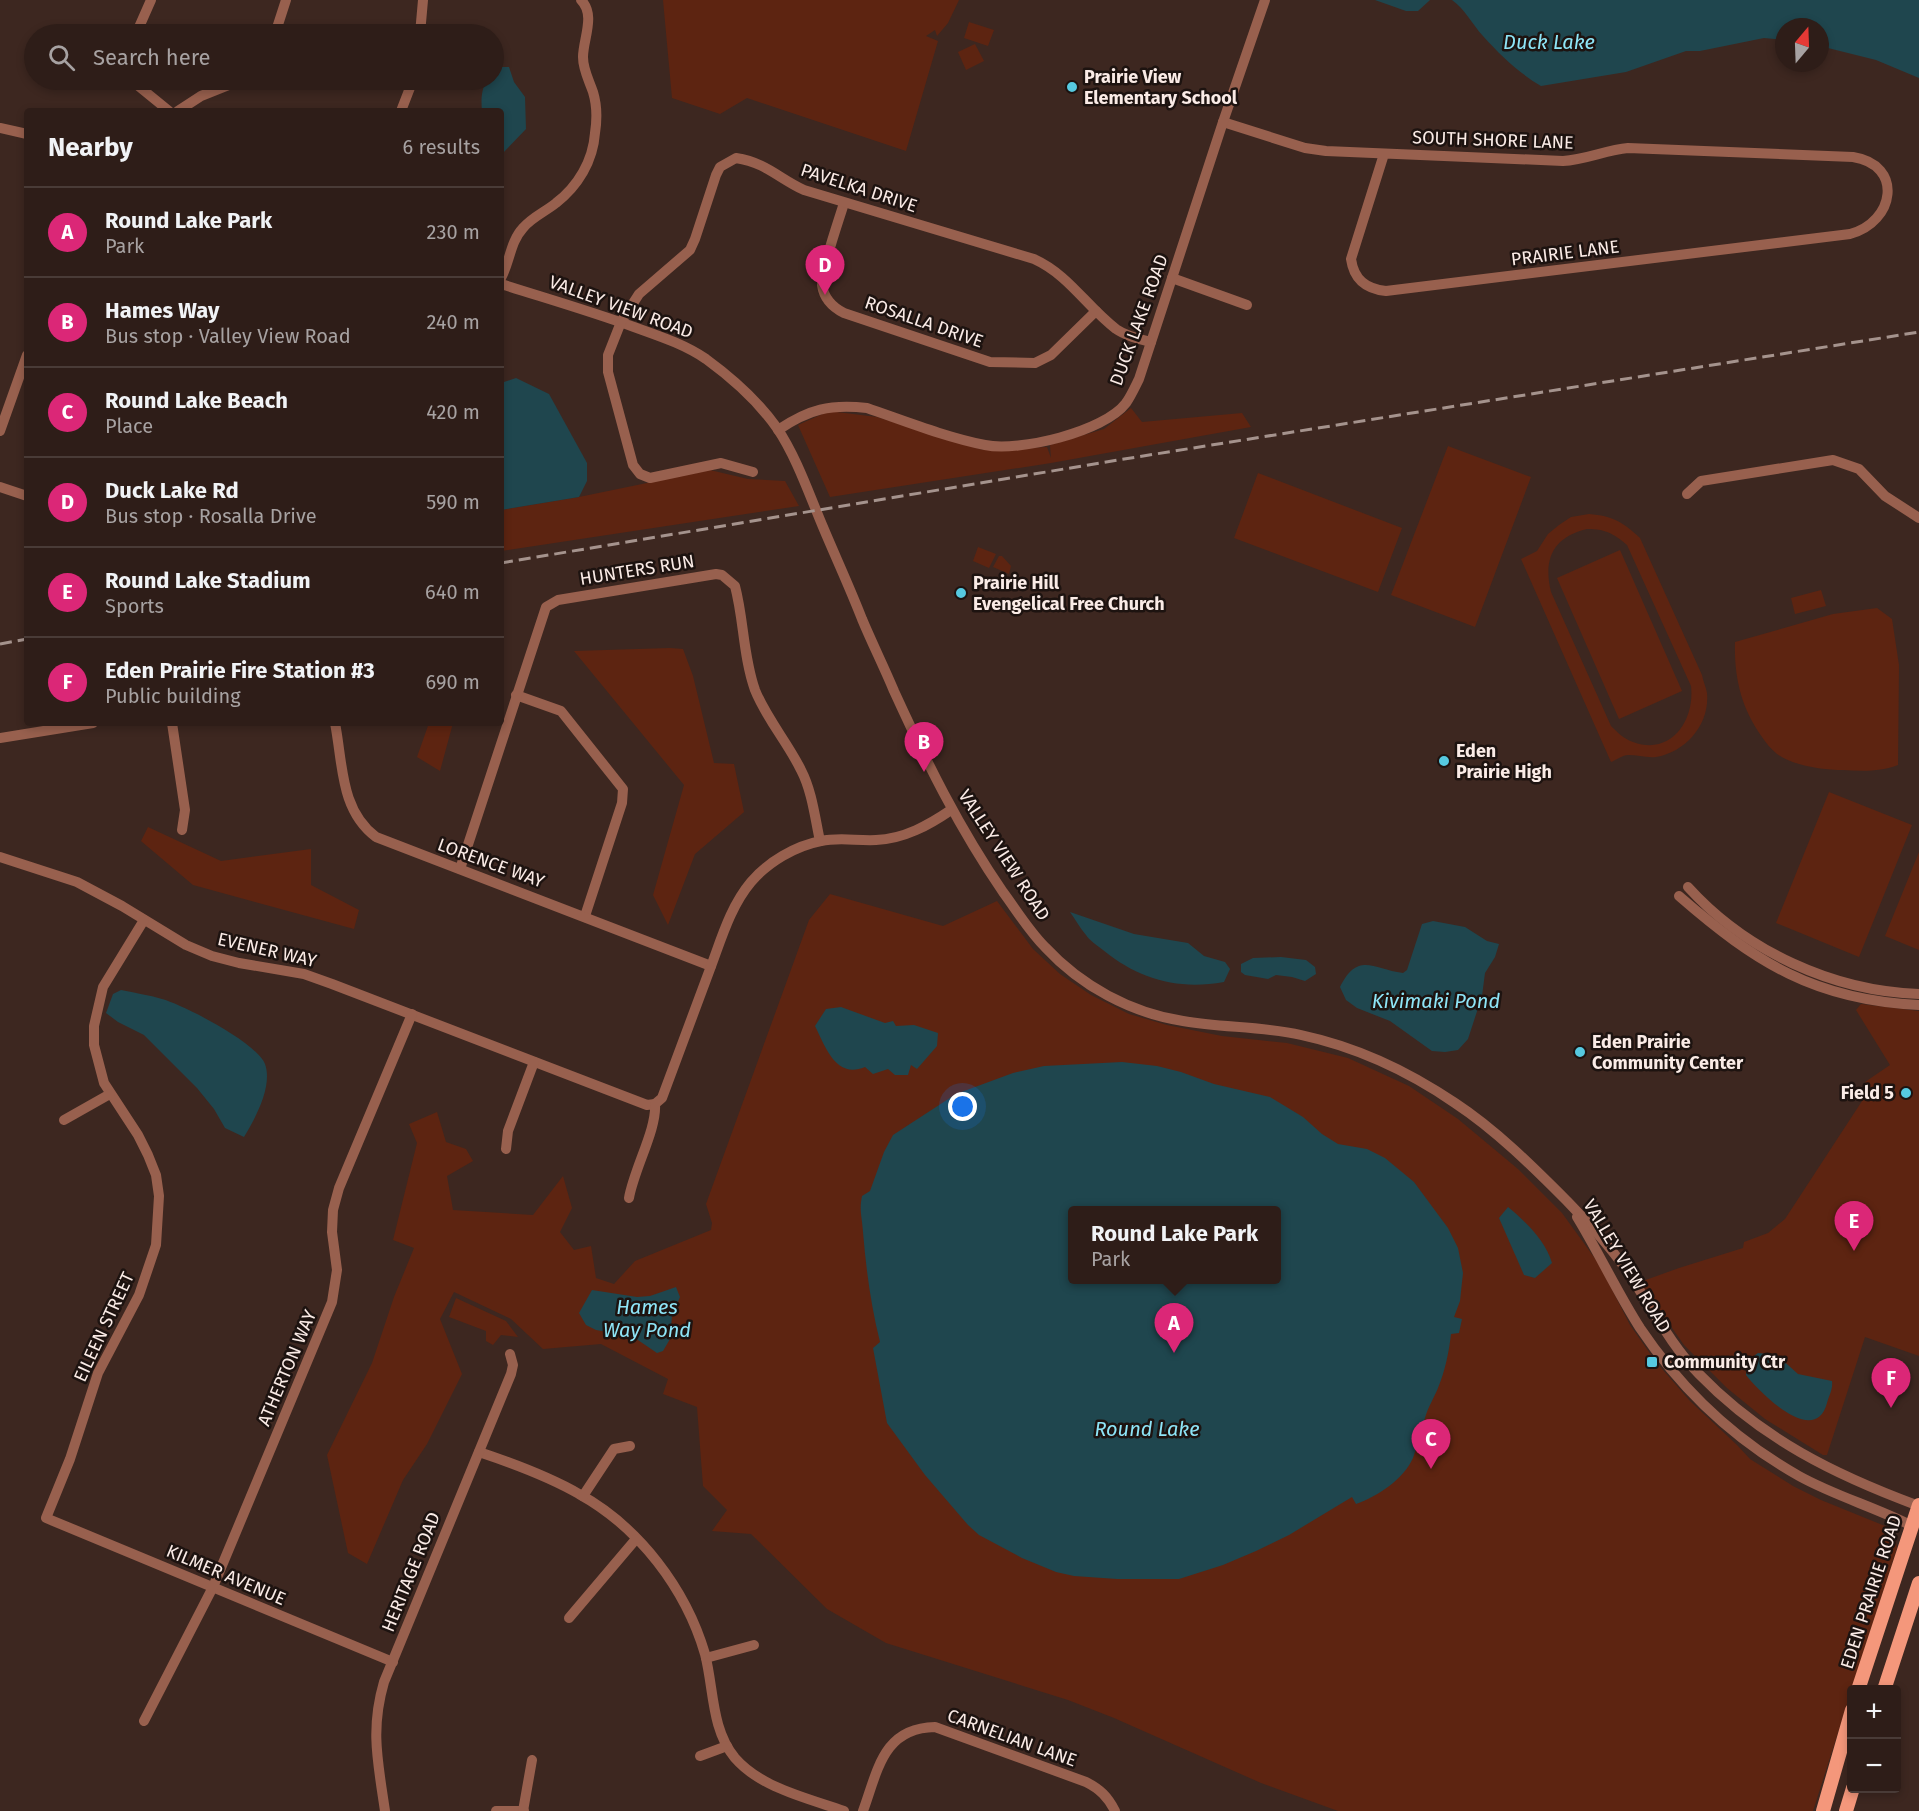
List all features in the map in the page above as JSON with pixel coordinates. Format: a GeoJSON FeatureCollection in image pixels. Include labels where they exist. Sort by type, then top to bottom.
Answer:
{"type":"FeatureCollection","features":[{"type":"Feature","properties":{"kind":"main road","name":"EDEN PRAIRIE ROAD"},"geometry":{"type":"LineString","coordinates":[[1859,1685],[1916,1527],[1919,1505]]}},
{"type":"Feature","properties":{"kind":"main road"},"geometry":{"type":"LineString","coordinates":[[1885,1685],[1919,1583]]}},
{"type":"Feature","properties":{"kind":"main road"},"geometry":{"type":"LineString","coordinates":[[1823,1811],[1847,1724]]}},
{"type":"Feature","properties":{"kind":"main road"},"geometry":{"type":"LineString","coordinates":[[1845,1811],[1850,1793]]}},
{"type":"Feature","properties":{"kind":"street"},"geometry":{"type":"LineString","coordinates":[[140,24],[151,0]]}},
{"type":"Feature","properties":{"kind":"street"},"geometry":{"type":"LineString","coordinates":[[278,24],[286,0]]}},
{"type":"Feature","properties":{"kind":"street"},"geometry":{"type":"LineString","coordinates":[[421,24],[423,0]]}},
{"type":"Feature","properties":{"kind":"street"},"geometry":{"type":"LineString","coordinates":[[504,269],[511,249],[522,229],[530,220],[556,203],[571,189],[583,172],[591,154],[596,135],[596,114],[593,94],[583,63],[588,15],[585,4],[581,0]]}},
{"type":"Feature","properties":{"kind":"street","name":"DUCK LAKE ROAD"},"geometry":{"type":"LineString","coordinates":[[778,430],[795,418],[813,410],[831,406],[852,406],[867,408],[987,445],[1017,446],[1064,435],[1100,423],[1126,403],[1139,379],[1223,122],[1266,0]]}},
{"type":"Feature","properties":{"kind":"street"},"geometry":{"type":"LineString","coordinates":[[143,90],[165,108]]}},
{"type":"Feature","properties":{"kind":"street"},"geometry":{"type":"LineString","coordinates":[[183,108],[201,96],[216,90]]}},
{"type":"Feature","properties":{"kind":"street"},"geometry":{"type":"LineString","coordinates":[[402,108],[409,90]]}},
{"type":"Feature","properties":{"kind":"street","name":"SOUTH SHORE LANE"},"geometry":{"type":"LineString","coordinates":[[1223,122],[1305,148],[1384,154],[1563,161],[1628,148],[1853,157],[1874,164],[1882,172],[1887,182],[1887,193]]}},
{"type":"Feature","properties":{"kind":"street"},"geometry":{"type":"LineString","coordinates":[[0,128],[24,133]]}},
{"type":"Feature","properties":{"kind":"street","name":"PRAIRIE LANE"},"geometry":{"type":"LineString","coordinates":[[1384,154],[1351,259],[1352,270],[1358,279],[1366,286],[1386,291],[1850,234],[1861,231],[1879,218],[1885,206],[1887,193]]}},
{"type":"Feature","properties":{"kind":"street","name":"PAVELKA DRIVE"},"geometry":{"type":"LineString","coordinates":[[621,322],[639,294],[690,250],[696,240],[716,175],[720,167],[736,158],[772,170],[804,190],[1034,259],[1050,266],[1118,330],[1151,342]]}},
{"type":"Feature","properties":{"kind":"street","name":"ROSALLA DRIVE"},"geometry":{"type":"LineString","coordinates":[[844,203],[822,282],[820,298],[844,313],[998,363],[1026,364],[1043,361],[1096,311]]}},
{"type":"Feature","properties":{"kind":"street"},"geometry":{"type":"LineString","coordinates":[[1172,278],[1247,305]]}},
{"type":"Feature","properties":{"kind":"street","name":"VALLEY VIEW ROAD"},"geometry":{"type":"LineString","coordinates":[[504,285],[670,339],[702,357],[749,395],[778,430],[798,466],[863,621],[926,761],[951,810],[984,864],[1035,936],[1068,969],[1121,1002],[1160,1016],[1184,1021],[1299,1034],[1358,1051],[1396,1067],[1468,1112],[1539,1172],[1598,1233],[1688,1361],[1730,1403],[1768,1433],[1807,1457],[1845,1476],[1919,1505]]}},
{"type":"Feature","properties":{"kind":"street"},"geometry":{"type":"LineString","coordinates":[[621,322],[608,355],[608,372],[633,465],[640,474],[650,478],[721,463],[753,472]]}},
{"type":"Feature","properties":{"kind":"street"},"geometry":{"type":"LineString","coordinates":[[0,431],[24,363]]}},
{"type":"Feature","properties":{"kind":"street"},"geometry":{"type":"LineString","coordinates":[[1687,494],[1701,482],[1833,460],[1859,469],[1885,496],[1919,518]]}},
{"type":"Feature","properties":{"kind":"street"},"geometry":{"type":"LineString","coordinates":[[0,487],[24,495]]}},
{"type":"Feature","properties":{"kind":"street","name":"HUNTERS RUN"},"geometry":{"type":"LineString","coordinates":[[460,869],[546,607],[551,603],[722,575],[735,586],[747,663],[752,679],[762,704],[808,785],[820,841]]}},
{"type":"Feature","properties":{"kind":"street"},"geometry":{"type":"LineString","coordinates":[[516,695],[561,711],[623,789],[622,803],[585,916]]}},
{"type":"Feature","properties":{"kind":"street"},"geometry":{"type":"LineString","coordinates":[[0,738],[74,726]]}},
{"type":"Feature","properties":{"kind":"street"},"geometry":{"type":"LineString","coordinates":[[172,726],[185,810],[182,830]]}},
{"type":"Feature","properties":{"kind":"street","name":"LORENCE WAY"},"geometry":{"type":"LineString","coordinates":[[336,726],[350,804],[364,829],[389,844],[585,916],[711,966]]}},
{"type":"Feature","properties":{"kind":"street"},"geometry":{"type":"LineString","coordinates":[[630,1198],[633,1180],[656,1116],[655,1104],[662,1098],[730,917],[751,882],[781,857],[820,841],[877,840],[897,837],[923,827],[951,810]]}},
{"type":"Feature","properties":{"kind":"street","name":"EVENER WAY"},"geometry":{"type":"LineString","coordinates":[[0,857],[77,882],[100,893],[186,945],[213,956],[239,963],[304,974],[647,1105],[655,1104]]}},
{"type":"Feature","properties":{"kind":"street"},"geometry":{"type":"LineString","coordinates":[[1688,887],[1726,923],[1792,964],[1840,982],[1873,990],[1919,994]]}},
{"type":"Feature","properties":{"kind":"street"},"geometry":{"type":"LineString","coordinates":[[1679,896],[1746,951],[1778,969],[1817,986],[1849,996],[1891,1004],[1919,1005]]}},
{"type":"Feature","properties":{"kind":"street","name":"EILEEN STREET"},"geometry":{"type":"LineString","coordinates":[[45,1518],[70,1459],[98,1373],[140,1295],[156,1245],[159,1196],[156,1175],[138,1135],[104,1083],[94,1045],[97,1006],[103,987],[144,920]]}},
{"type":"Feature","properties":{"kind":"street","name":"ATHERTON WAY"},"geometry":{"type":"LineString","coordinates":[[144,1721],[213,1587],[332,1302],[337,1270],[332,1232],[333,1210],[339,1188],[412,1014]]}},
{"type":"Feature","properties":{"kind":"street"},"geometry":{"type":"LineString","coordinates":[[506,1149],[508,1131],[534,1062]]}},
{"type":"Feature","properties":{"kind":"street"},"geometry":{"type":"LineString","coordinates":[[64,1120],[110,1094]]}},
{"type":"Feature","properties":{"kind":"street","name":"VALLEY VIEW ROAD"},"geometry":{"type":"LineString","coordinates":[[1567,1202],[1641,1328],[1682,1382],[1710,1412],[1751,1445],[1800,1476],[1827,1490],[1916,1527]]}},
{"type":"Feature","properties":{"kind":"street","name":"HERITAGE ROAD"},"geometry":{"type":"LineString","coordinates":[[384,1811],[376,1746],[375,1725],[378,1703],[511,1374],[513,1365],[510,1354]]}},
{"type":"Feature","properties":{"kind":"street"},"geometry":{"type":"LineString","coordinates":[[583,1496],[614,1449],[630,1446]]}},
{"type":"Feature","properties":{"kind":"street"},"geometry":{"type":"LineString","coordinates":[[479,1452],[549,1479],[583,1496],[604,1510],[636,1539],[664,1572],[692,1620],[706,1658],[717,1724],[727,1746],[746,1770],[763,1780],[844,1811]]}},
{"type":"Feature","properties":{"kind":"street","name":"KILMER AVENUE"},"geometry":{"type":"LineString","coordinates":[[45,1518],[393,1662]]}},
{"type":"Feature","properties":{"kind":"street"},"geometry":{"type":"LineString","coordinates":[[569,1618],[636,1539]]}},
{"type":"Feature","properties":{"kind":"street"},"geometry":{"type":"LineString","coordinates":[[706,1658],[754,1645]]}},
{"type":"Feature","properties":{"kind":"street","name":"CARNELIAN LANE"},"geometry":{"type":"LineString","coordinates":[[863,1811],[882,1759],[897,1737],[921,1727],[935,1726],[1086,1782],[1107,1797],[1115,1811]]}},
{"type":"Feature","properties":{"kind":"street"},"geometry":{"type":"LineString","coordinates":[[700,1756],[727,1746]]}},
{"type":"Feature","properties":{"kind":"street"},"geometry":{"type":"LineString","coordinates":[[496,1811],[524,1811],[532,1760]]}},
{"type":"Feature","properties":{"kind":"shaded area"},"geometry":{"type":"Polygon","coordinates":[[[663,0],[959,0],[948,23],[937,36],[935,30],[926,36],[938,41],[906,151],[747,98],[720,114],[672,98],[663,0]]]}},
{"type":"Feature","properties":{"kind":"shaded area"},"geometry":{"type":"Polygon","coordinates":[[[969,22],[994,30],[988,46],[964,38],[969,22]]]}},
{"type":"Feature","properties":{"kind":"shaded area"},"geometry":{"type":"Polygon","coordinates":[[[975,44],[984,61],[966,70],[958,52],[975,44]]]}},
{"type":"Feature","properties":{"kind":"shaded area"},"geometry":{"type":"Polygon","coordinates":[[[1131,408],[1142,422],[1242,413],[1251,427],[1051,463],[830,497],[798,425],[829,411],[877,417],[983,450],[1047,447],[1051,458],[1050,445],[1104,429],[1131,408]]]}},
{"type":"Feature","properties":{"kind":"shaded area"},"geometry":{"type":"Polygon","coordinates":[[[1448,446],[1531,477],[1475,627],[1391,595],[1448,446]]]}},
{"type":"Feature","properties":{"kind":"shaded area"},"geometry":{"type":"Polygon","coordinates":[[[710,470],[748,479],[785,481],[799,506],[504,551],[504,510],[579,497],[710,470]]]}},
{"type":"Feature","properties":{"kind":"shaded area"},"geometry":{"type":"Polygon","coordinates":[[[1258,473],[1402,528],[1378,592],[1234,538],[1258,473]]]}},
{"type":"Feature","properties":{"kind":"shaded area"},"geometry":{"type":"Polygon","coordinates":[[[1589,514],[1605,516],[1623,524],[1640,538],[1702,675],[1707,693],[1705,715],[1694,735],[1686,743],[1667,754],[1656,757],[1626,755],[1611,762],[1521,559],[1537,551],[1548,534],[1571,517],[1589,514]],[[1593,529],[1575,533],[1566,538],[1553,551],[1548,569],[1551,592],[1611,726],[1633,742],[1647,745],[1659,744],[1669,740],[1684,723],[1689,711],[1691,686],[1627,545],[1617,537],[1593,529]]]}},
{"type":"Feature","properties":{"kind":"shaded area"},"geometry":{"type":"Polygon","coordinates":[[[978,547],[996,554],[989,568],[973,561],[978,547]]]}},
{"type":"Feature","properties":{"kind":"shaded area"},"geometry":{"type":"Polygon","coordinates":[[[1620,550],[1682,691],[1619,719],[1557,578],[1620,550]]]}},
{"type":"Feature","properties":{"kind":"shaded area"},"geometry":{"type":"Polygon","coordinates":[[[999,556],[1002,556],[1011,566],[1009,574],[993,567],[999,556]]]}},
{"type":"Feature","properties":{"kind":"shaded area"},"geometry":{"type":"Polygon","coordinates":[[[1821,590],[1826,606],[1795,614],[1791,598],[1821,590]]]}},
{"type":"Feature","properties":{"kind":"shaded area"},"geometry":{"type":"Polygon","coordinates":[[[1877,608],[1892,619],[1899,665],[1898,765],[1885,769],[1857,771],[1827,769],[1800,764],[1777,754],[1755,726],[1744,703],[1736,668],[1735,642],[1833,614],[1877,608]]]}},
{"type":"Feature","properties":{"kind":"shaded area"},"geometry":{"type":"Polygon","coordinates":[[[683,649],[693,676],[714,763],[734,764],[744,812],[695,854],[668,925],[653,895],[684,785],[574,651],[683,649]]]}},
{"type":"Feature","properties":{"kind":"shaded area"},"geometry":{"type":"Polygon","coordinates":[[[428,726],[452,726],[440,771],[417,757],[428,726]]]}},
{"type":"Feature","properties":{"kind":"shaded area"},"geometry":{"type":"Polygon","coordinates":[[[1829,792],[1912,825],[1859,957],[1776,923],[1829,792]]]}},
{"type":"Feature","properties":{"kind":"shaded area"},"geometry":{"type":"Polygon","coordinates":[[[148,827],[221,861],[311,849],[311,885],[359,910],[354,929],[193,885],[141,841],[148,827]]]}},
{"type":"Feature","properties":{"kind":"shaded area"},"geometry":{"type":"Polygon","coordinates":[[[1919,852],[1919,950],[1885,936],[1919,852]]]}},
{"type":"Feature","properties":{"kind":"shaded area"},"geometry":{"type":"Polygon","coordinates":[[[830,894],[943,926],[997,901],[1033,949],[1060,974],[1091,995],[1129,1014],[1167,1025],[1222,1036],[1287,1043],[1348,1058],[1409,1086],[1458,1119],[1518,1169],[1562,1213],[1599,1264],[1630,1325],[1656,1362],[1690,1401],[1750,1459],[1793,1486],[1821,1500],[1885,1526],[1895,1536],[1897,1548],[1853,1685],[1847,1685],[1847,1705],[1813,1811],[1338,1811],[1261,1783],[1068,1700],[886,1643],[827,1609],[751,1534],[712,1531],[727,1510],[703,1486],[697,1407],[663,1394],[668,1379],[601,1344],[543,1349],[511,1319],[454,1292],[440,1319],[462,1374],[427,1444],[403,1480],[367,1564],[348,1553],[327,1455],[372,1363],[394,1297],[414,1248],[393,1240],[417,1143],[409,1124],[437,1112],[446,1142],[466,1149],[473,1161],[447,1176],[453,1210],[533,1215],[563,1176],[572,1208],[560,1232],[574,1250],[591,1246],[596,1278],[614,1284],[635,1261],[711,1230],[712,1223],[706,1204],[809,920],[830,894]]]}},
{"type":"Feature","properties":{"kind":"shaded area"},"geometry":{"type":"Polygon","coordinates":[[[1861,1004],[1919,1011],[1919,1356],[1865,1337],[1827,1455],[1823,1455],[1765,1419],[1727,1388],[1684,1345],[1640,1282],[1743,1248],[1744,1242],[1768,1233],[1785,1219],[1864,1098],[1867,1090],[1865,1082],[1890,1065],[1856,1010],[1861,1004]]]}},
{"type":"Feature","properties":{"kind":"shaded area"},"geometry":{"type":"Polygon","coordinates":[[[456,1298],[506,1321],[518,1337],[501,1335],[493,1345],[486,1341],[486,1331],[449,1317],[456,1298]]]}},
{"type":"Feature","properties":{"kind":"water"},"geometry":{"type":"Polygon","coordinates":[[[1375,0],[1430,0],[1418,11],[1406,11],[1375,0]]]}},
{"type":"Feature","properties":{"kind":"water","name":"Duck Lake"},"geometry":{"type":"Polygon","coordinates":[[[1452,0],[1919,0],[1919,78],[1876,60],[1829,48],[1829,18],[1775,18],[1775,39],[1764,38],[1700,51],[1686,51],[1626,72],[1541,86],[1503,57],[1452,0]]]}},
{"type":"Feature","properties":{"kind":"water"},"geometry":{"type":"Polygon","coordinates":[[[504,67],[509,67],[514,82],[525,97],[526,129],[504,152],[504,108],[482,108],[484,90],[504,90],[504,67]]]}},
{"type":"Feature","properties":{"kind":"water"},"geometry":{"type":"Polygon","coordinates":[[[516,378],[549,394],[587,463],[587,481],[579,497],[504,510],[504,382],[516,378]]]}},
{"type":"Feature","properties":{"kind":"water"},"geometry":{"type":"Polygon","coordinates":[[[1070,912],[1134,934],[1188,943],[1204,956],[1225,962],[1230,969],[1224,982],[1207,984],[1175,983],[1145,975],[1131,969],[1092,941],[1070,912]]]}},
{"type":"Feature","properties":{"kind":"water","name":"Kivimaki Pond"},"geometry":{"type":"Polygon","coordinates":[[[1433,921],[1465,927],[1487,941],[1499,944],[1495,957],[1485,973],[1482,996],[1468,1039],[1458,1050],[1445,1052],[1432,1051],[1390,1021],[1357,1008],[1346,1000],[1340,987],[1353,969],[1360,966],[1375,966],[1403,973],[1407,970],[1422,924],[1433,921]]]}},
{"type":"Feature","properties":{"kind":"water"},"geometry":{"type":"Polygon","coordinates":[[[1281,957],[1306,960],[1315,967],[1316,974],[1305,981],[1276,975],[1268,979],[1245,975],[1241,972],[1241,964],[1253,958],[1281,957]]]}},
{"type":"Feature","properties":{"kind":"water"},"geometry":{"type":"Polygon","coordinates":[[[121,990],[162,999],[186,1009],[235,1036],[259,1055],[265,1064],[267,1082],[258,1112],[244,1137],[225,1128],[214,1109],[197,1088],[144,1035],[106,1013],[113,994],[121,990]]]}},
{"type":"Feature","properties":{"kind":"water"},"geometry":{"type":"Polygon","coordinates":[[[841,1007],[885,1023],[893,1021],[896,1026],[914,1025],[938,1033],[937,1046],[917,1069],[911,1065],[908,1075],[895,1075],[888,1069],[873,1074],[865,1067],[855,1070],[846,1069],[833,1059],[815,1026],[826,1009],[841,1007]]]}},
{"type":"Feature","properties":{"kind":"water","name":"Round Lake"},"geometry":{"type":"Polygon","coordinates":[[[1122,1062],[1157,1066],[1181,1072],[1214,1084],[1270,1097],[1303,1117],[1322,1134],[1338,1144],[1367,1149],[1385,1158],[1414,1182],[1448,1228],[1458,1248],[1463,1273],[1460,1301],[1454,1317],[1462,1319],[1459,1333],[1451,1334],[1443,1375],[1426,1414],[1413,1458],[1396,1480],[1373,1497],[1356,1504],[1352,1497],[1289,1535],[1256,1551],[1223,1565],[1179,1579],[1117,1579],[1074,1576],[1056,1572],[1022,1558],[979,1535],[968,1525],[925,1475],[887,1423],[873,1348],[880,1342],[867,1274],[861,1205],[862,1196],[870,1191],[884,1152],[893,1135],[956,1094],[1013,1073],[1044,1066],[1122,1062]]]}},
{"type":"Feature","properties":{"kind":"water"},"geometry":{"type":"Polygon","coordinates":[[[1508,1207],[1534,1232],[1549,1255],[1552,1263],[1535,1278],[1524,1275],[1499,1218],[1508,1207]]]}},
{"type":"Feature","properties":{"kind":"water","name":"Hames Way Pond"},"geometry":{"type":"Polygon","coordinates":[[[676,1287],[680,1297],[672,1316],[670,1339],[663,1351],[657,1353],[632,1336],[596,1330],[586,1325],[579,1313],[592,1290],[637,1297],[650,1296],[676,1287]]]}},
{"type":"Feature","properties":{"kind":"water"},"geometry":{"type":"Polygon","coordinates":[[[1758,1353],[1777,1355],[1798,1374],[1832,1381],[1831,1392],[1821,1415],[1811,1420],[1800,1419],[1787,1413],[1763,1393],[1746,1375],[1747,1361],[1758,1353]]]}},
{"type":"Feature","properties":{"kind":"railway"},"geometry":{"type":"LineString","coordinates":[[504,562],[1118,460],[1919,332]]}},
{"type":"Feature","properties":{"kind":"railway"},"geometry":{"type":"LineString","coordinates":[[0,644],[24,640]]}},
{"type":"Feature","properties":{"kind":"place","name":"Prairie View Elementary School"},"geometry":{"type":"Point","coordinates":[1072,87]}},
{"type":"Feature","properties":{"kind":"place","name":"Duck Lake Rd"},"geometry":{"type":"Point","coordinates":[825,295]}},
{"type":"Feature","properties":{"kind":"place","name":"Prairie Hill Evengelical Free Church"},"geometry":{"type":"Point","coordinates":[961,593]}},
{"type":"Feature","properties":{"kind":"place","name":"Eden Prairie High"},"geometry":{"type":"Point","coordinates":[1444,761]}},
{"type":"Feature","properties":{"kind":"place","name":"Hames Way"},"geometry":{"type":"Point","coordinates":[924,772]}},
{"type":"Feature","properties":{"kind":"place","name":"Eden Prairie Community Center"},"geometry":{"type":"Point","coordinates":[1580,1052]}},
{"type":"Feature","properties":{"kind":"place","name":"Field 5"},"geometry":{"type":"Point","coordinates":[1906,1093]}},
{"type":"Feature","properties":{"kind":"place","name":"Round Lake Stadium"},"geometry":{"type":"Point","coordinates":[1854,1251]}},
{"type":"Feature","properties":{"kind":"place","name":"Round Lake Park"},"geometry":{"type":"Point","coordinates":[1174,1353]}},
{"type":"Feature","properties":{"kind":"place","name":"Community Ctr"},"geometry":{"type":"Point","coordinates":[1652,1362]}},
{"type":"Feature","properties":{"kind":"place","name":"Eden Prairie Fire Station #3"},"geometry":{"type":"Point","coordinates":[1891,1408]}},
{"type":"Feature","properties":{"kind":"place","name":"Round Lake Beach"},"geometry":{"type":"Point","coordinates":[1431,1469]}}]}
